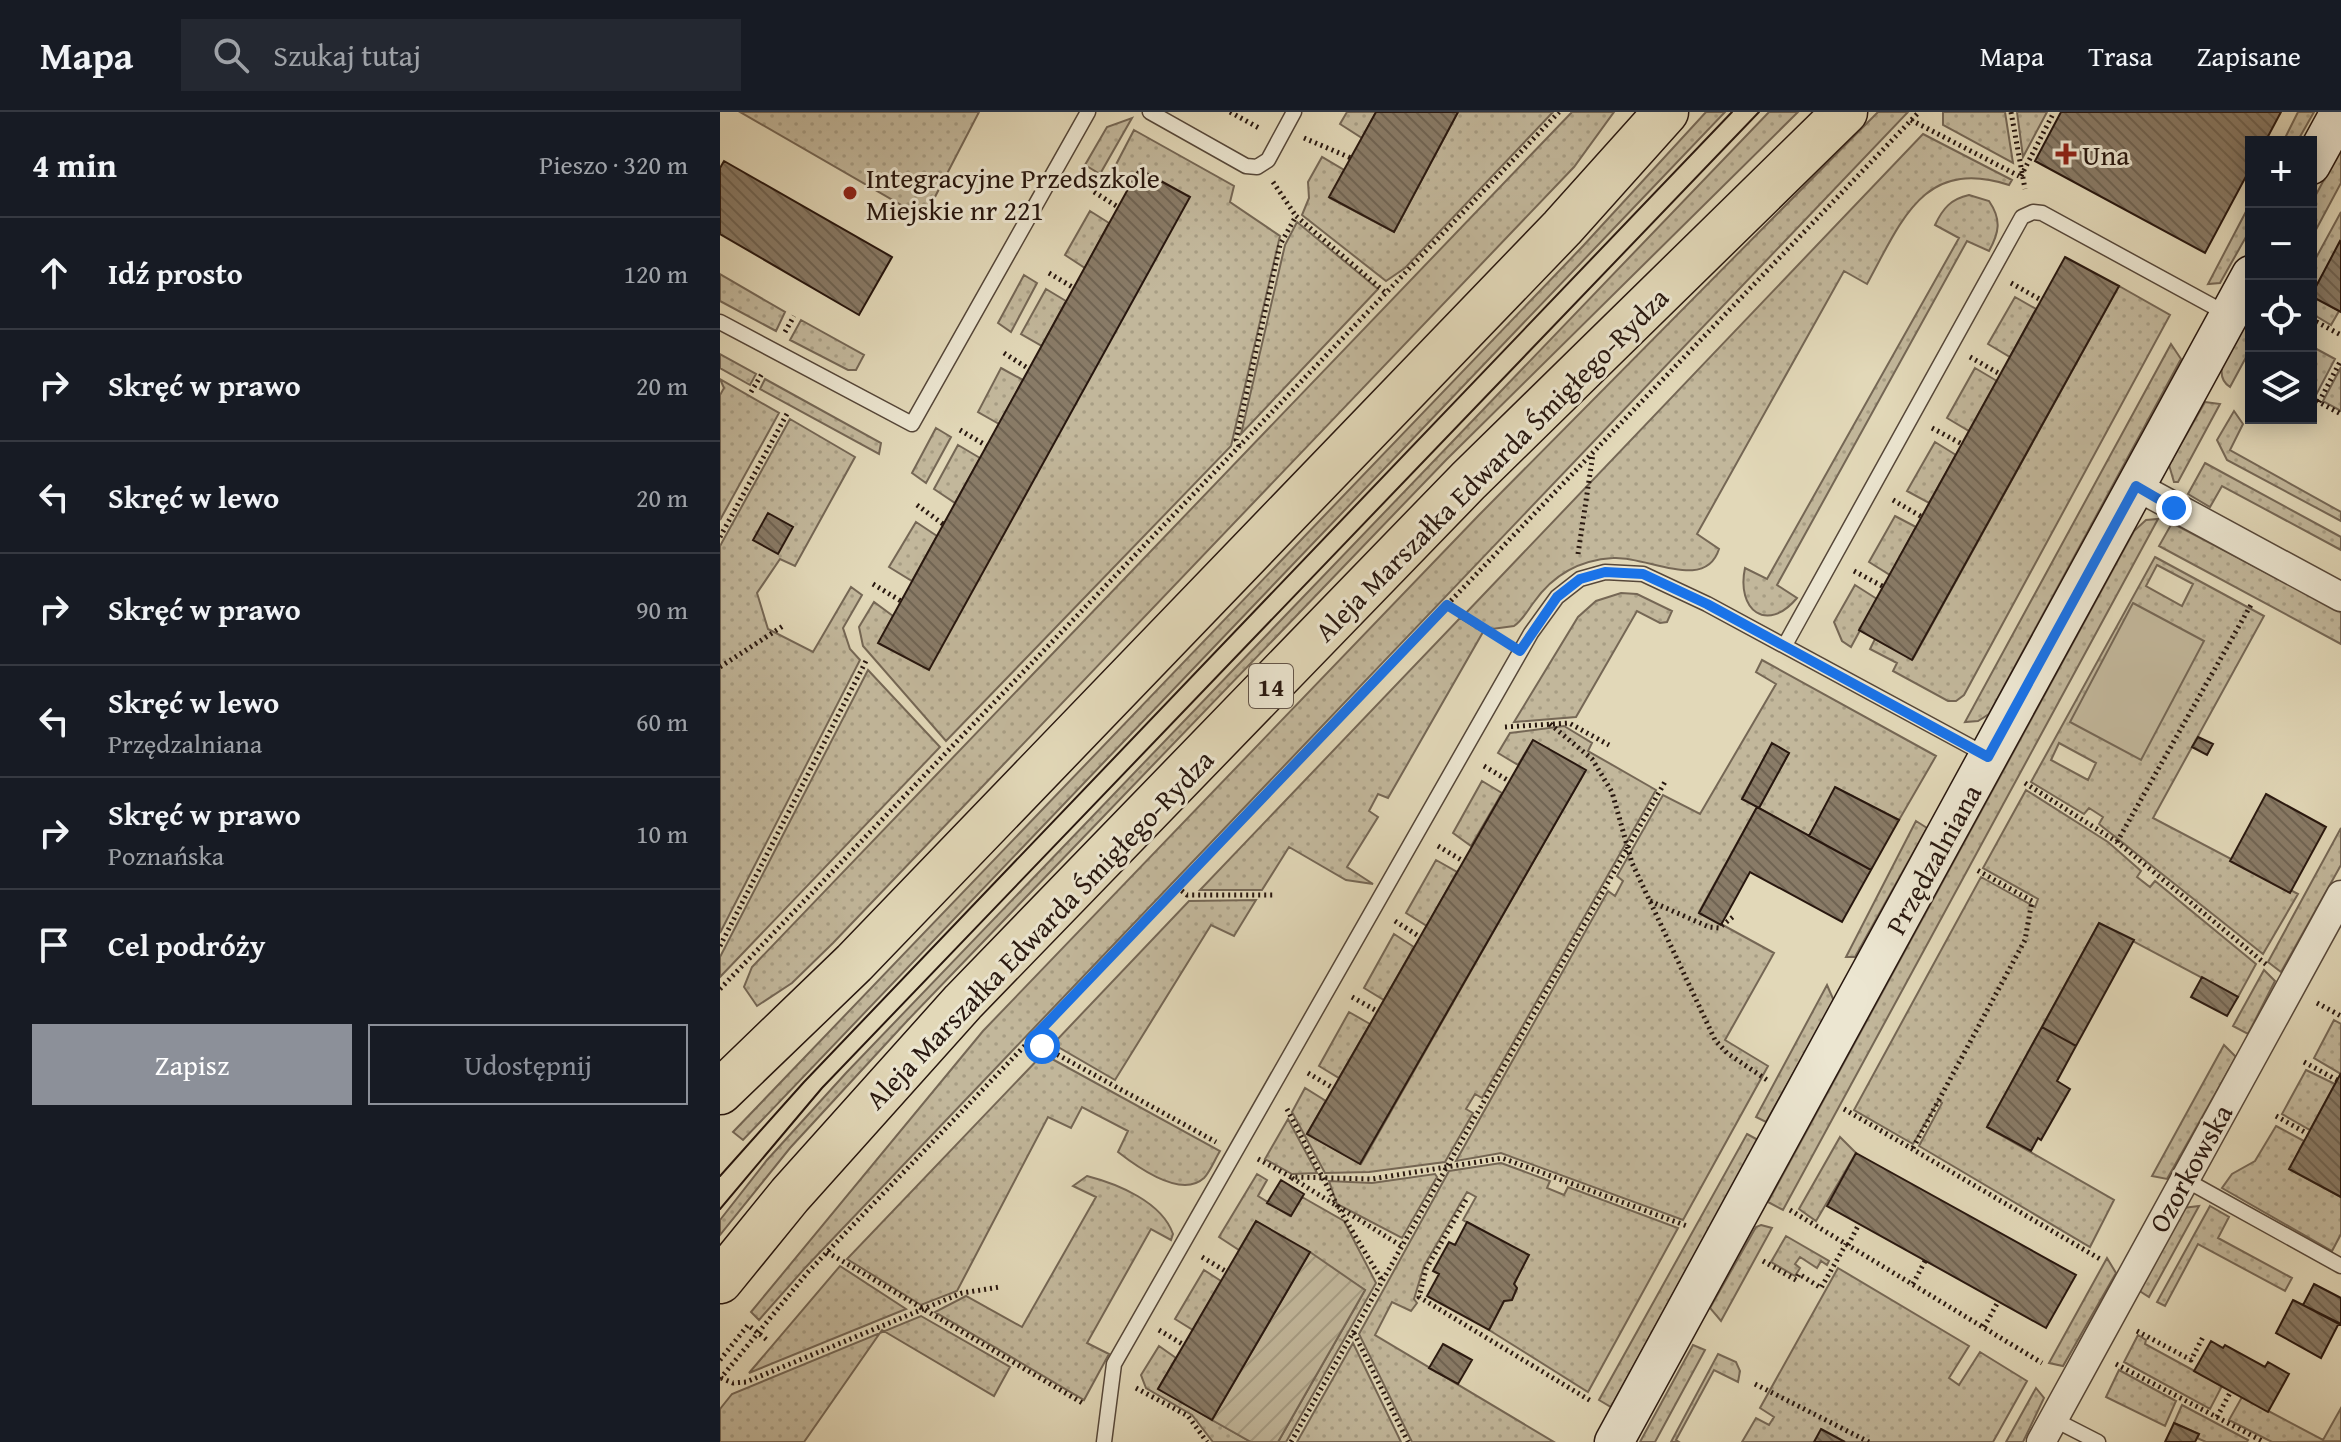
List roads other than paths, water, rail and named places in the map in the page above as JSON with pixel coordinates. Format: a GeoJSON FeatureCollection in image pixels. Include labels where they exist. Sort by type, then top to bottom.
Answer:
{"type":"FeatureCollection","features":[{"type":"Feature","properties":{"kind":"main road"},"geometry":{"type":"LineString","coordinates":[[720,1092],[854,963],[1551,239],[1666,112]]}},
{"type":"Feature","properties":{"kind":"main road","name":"Aleja Marszałka Edwarda Śmigłego-Rydza"},"geometry":{"type":"LineString","coordinates":[[720,1281],[790,1195],[963,1002],[1468,481],[1845,112]]}},
{"type":"Feature","properties":{"kind":"street"},"geometry":{"type":"LineString","coordinates":[[2317,154],[2340,112]]}},
{"type":"Feature","properties":{"kind":"street","name":"Przędzalniana"},"geometry":{"type":"LineString","coordinates":[[1614,1442],[2248,280]]}},
{"type":"Feature","properties":{"kind":"street"},"geometry":{"type":"LineString","coordinates":[[2136,486],[2341,597]]}},
{"type":"Feature","properties":{"kind":"street","name":"Ozorkowska"},"geometry":{"type":"LineString","coordinates":[[2047,1430],[2341,895]]}},
{"type":"Feature","properties":{"kind":"lane"},"geometry":{"type":"LineString","coordinates":[[720,322],[912,424],[1088,112]]}},
{"type":"Feature","properties":{"kind":"lane"},"geometry":{"type":"LineString","coordinates":[[1150,112],[1246,166],[1260,165],[1268,160],[1294,112]]}},
{"type":"Feature","properties":{"kind":"lane"},"geometry":{"type":"LineString","coordinates":[[1785,645],[2022,217],[2033,212],[2042,213],[2229,315]]}},
{"type":"Feature","properties":{"kind":"lane"},"geometry":{"type":"LineString","coordinates":[[1104,1442],[1114,1364],[1520,651],[1557,597],[1580,579],[1605,572],[1643,574],[1785,645],[1988,757]]}},
{"type":"Feature","properties":{"kind":"lane"},"geometry":{"type":"LineString","coordinates":[[2184,1179],[2341,1266]]}},
{"type":"Feature","properties":{"kind":"lane"},"geometry":{"type":"LineString","coordinates":[[2047,1430],[2098,1442]]}},
{"type":"Feature","properties":{"kind":"tram line"},"geometry":{"type":"LineString","coordinates":[[720,1176],[804,1082],[1732,112]]}},
{"type":"Feature","properties":{"kind":"tram line"},"geometry":{"type":"LineString","coordinates":[[720,1209],[822,1088],[1759,112]]}},
{"type":"Feature","properties":{"kind":"place","name":"Una"},"geometry":{"type":"Point","coordinates":[2066,154]}},
{"type":"Feature","properties":{"kind":"place","name":"Integracyjne Przedszkole Miejskie nr 221"},"geometry":{"type":"Point","coordinates":[850,193]}}]}
